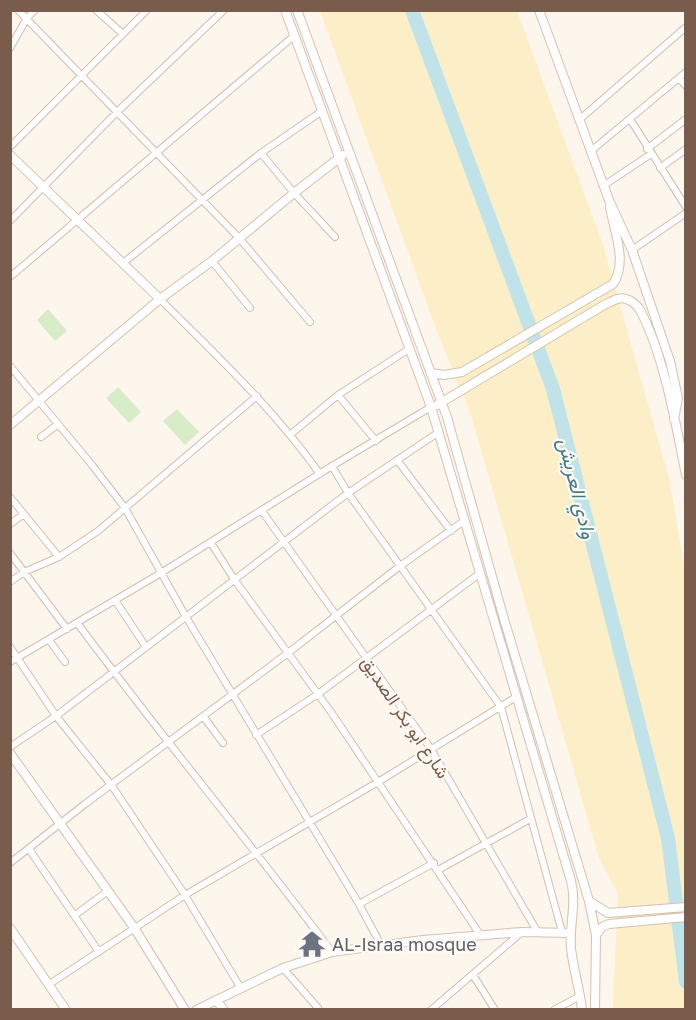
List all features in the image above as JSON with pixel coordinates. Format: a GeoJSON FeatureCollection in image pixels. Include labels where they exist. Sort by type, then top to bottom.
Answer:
{"type":"FeatureCollection","features":[{"type":"Feature","properties":{"kind":"street"},"geometry":{"type":"LineString","coordinates":[[18,10],[240,239],[310,322]]}},
{"type":"Feature","properties":{"kind":"street"},"geometry":{"type":"LineString","coordinates":[[10,48],[27,18],[35,10]]}},
{"type":"Feature","properties":{"kind":"street"},"geometry":{"type":"LineString","coordinates":[[96,10],[123,34]]}},
{"type":"Feature","properties":{"kind":"street"},"geometry":{"type":"LineString","coordinates":[[10,147],[147,10]]}},
{"type":"Feature","properties":{"kind":"street"},"geometry":{"type":"LineString","coordinates":[[10,221],[117,112],[224,10]]}},
{"type":"Feature","properties":{"kind":"street"},"geometry":{"type":"LineString","coordinates":[[285,10],[439,432],[574,893],[566,933]]}},
{"type":"Feature","properties":{"kind":"street"},"geometry":{"type":"LineString","coordinates":[[297,10],[442,403],[589,901],[596,935],[596,1007],[581,1003],[554,1010]]}},
{"type":"Feature","properties":{"kind":"street"},"geometry":{"type":"LineString","coordinates":[[539,10],[603,186],[632,250],[670,361],[678,398],[674,419]]}},
{"type":"Feature","properties":{"kind":"street"},"geometry":{"type":"LineString","coordinates":[[579,120],[686,27]]}},
{"type":"Feature","properties":{"kind":"street"},"geometry":{"type":"LineString","coordinates":[[10,277],[295,35]]}},
{"type":"Feature","properties":{"kind":"street"},"geometry":{"type":"LineString","coordinates":[[591,151],[686,72]]}},
{"type":"Feature","properties":{"kind":"street"},"geometry":{"type":"LineString","coordinates":[[679,78],[686,86]]}},
{"type":"Feature","properties":{"kind":"street"},"geometry":{"type":"LineString","coordinates":[[123,263],[261,153],[322,111]]}},
{"type":"Feature","properties":{"kind":"street"},"geometry":{"type":"LineString","coordinates":[[630,119],[686,207]]}},
{"type":"Feature","properties":{"kind":"street"},"geometry":{"type":"LineString","coordinates":[[603,186],[686,119]]}},
{"type":"Feature","properties":{"kind":"street"},"geometry":{"type":"LineString","coordinates":[[660,168],[686,149]]}},
{"type":"Feature","properties":{"kind":"street"},"geometry":{"type":"LineString","coordinates":[[10,425],[160,299],[212,261],[349,151]]}},
{"type":"Feature","properties":{"kind":"street"},"geometry":{"type":"LineString","coordinates":[[261,153],[335,237]]}},
{"type":"Feature","properties":{"kind":"street"},"geometry":{"type":"LineString","coordinates":[[10,154],[257,396],[291,434],[320,474]]}},
{"type":"Feature","properties":{"kind":"street"},"geometry":{"type":"LineString","coordinates":[[431,373],[444,375],[462,372],[613,284],[621,270],[609,201]]}},
{"type":"Feature","properties":{"kind":"street"},"geometry":{"type":"LineString","coordinates":[[632,250],[686,213]]}},
{"type":"Feature","properties":{"kind":"street"},"geometry":{"type":"LineString","coordinates":[[212,261],[250,308]]}},
{"type":"Feature","properties":{"kind":"street"},"geometry":{"type":"LineString","coordinates":[[10,662],[78,624],[431,407],[442,403],[604,305],[623,298],[635,304],[640,310],[660,363],[674,419],[683,444],[685,474]]}},
{"type":"Feature","properties":{"kind":"street"},"geometry":{"type":"LineString","coordinates":[[291,434],[338,395],[409,349]]}},
{"type":"Feature","properties":{"kind":"street"},"geometry":{"type":"LineString","coordinates":[[11,368],[125,508],[186,617],[359,904],[381,945]]}},
{"type":"Feature","properties":{"kind":"street"},"geometry":{"type":"LineString","coordinates":[[338,395],[376,441]]}},
{"type":"Feature","properties":{"kind":"street"},"geometry":{"type":"LineString","coordinates":[[10,582],[24,572],[59,557],[98,531],[257,396]]}},
{"type":"Feature","properties":{"kind":"street"},"geometry":{"type":"LineString","coordinates":[[41,437],[57,425]]}},
{"type":"Feature","properties":{"kind":"street"},"geometry":{"type":"LineString","coordinates":[[10,747],[56,716],[348,493],[439,432]]}},
{"type":"Feature","properties":{"kind":"street"},"geometry":{"type":"LineString","coordinates":[[397,459],[451,531]]}},
{"type":"Feature","properties":{"kind":"street"},"geometry":{"type":"LineString","coordinates":[[332,466],[348,493],[501,707],[530,819],[571,951],[581,1003]]}},
{"type":"Feature","properties":{"kind":"street"},"geometry":{"type":"LineString","coordinates":[[10,497],[59,557]]}},
{"type":"Feature","properties":{"kind":"street","name":"شارع ابو بكر الصديق"},"geometry":{"type":"LineString","coordinates":[[262,511],[431,749],[537,932]]}},
{"type":"Feature","properties":{"kind":"street"},"geometry":{"type":"LineString","coordinates":[[10,524],[24,514]]}},
{"type":"Feature","properties":{"kind":"street"},"geometry":{"type":"LineString","coordinates":[[10,863],[400,566],[464,521]]}},
{"type":"Feature","properties":{"kind":"street"},"geometry":{"type":"LineString","coordinates":[[211,543],[434,862],[481,936]]}},
{"type":"Feature","properties":{"kind":"street"},"geometry":{"type":"LineString","coordinates":[[10,553],[68,629]]}},
{"type":"Feature","properties":{"kind":"street"},"geometry":{"type":"LineString","coordinates":[[256,735],[318,694],[479,574]]}},
{"type":"Feature","properties":{"kind":"street"},"geometry":{"type":"LineString","coordinates":[[115,600],[146,647]]}},
{"type":"Feature","properties":{"kind":"street"},"geometry":{"type":"LineString","coordinates":[[78,624],[332,952]]}},
{"type":"Feature","properties":{"kind":"street"},"geometry":{"type":"LineString","coordinates":[[49,640],[65,662]]}},
{"type":"Feature","properties":{"kind":"street"},"geometry":{"type":"LineString","coordinates":[[10,647],[56,716],[112,786],[184,895],[240,987]]}},
{"type":"Feature","properties":{"kind":"street"},"geometry":{"type":"LineString","coordinates":[[48,985],[184,895],[378,782],[516,697]]}},
{"type":"Feature","properties":{"kind":"street"},"geometry":{"type":"LineString","coordinates":[[203,717],[223,743]]}},
{"type":"Feature","properties":{"kind":"street"},"geometry":{"type":"LineString","coordinates":[[10,753],[135,929],[185,1010]]}},
{"type":"Feature","properties":{"kind":"street"},"geometry":{"type":"LineString","coordinates":[[438,870],[530,819]]}},
{"type":"Feature","properties":{"kind":"street"},"geometry":{"type":"LineString","coordinates":[[29,849],[99,952]]}},
{"type":"Feature","properties":{"kind":"street"},"geometry":{"type":"LineString","coordinates":[[359,904],[434,862]]}},
{"type":"Feature","properties":{"kind":"street"},"geometry":{"type":"LineString","coordinates":[[75,915],[108,891]]}},
{"type":"Feature","properties":{"kind":"street"},"geometry":{"type":"LineString","coordinates":[[589,901],[608,913],[686,907]]}},
{"type":"Feature","properties":{"kind":"street"},"geometry":{"type":"LineString","coordinates":[[596,935],[602,927],[617,923],[686,918]]}},
{"type":"Feature","properties":{"kind":"street"},"geometry":{"type":"LineString","coordinates":[[10,928],[66,1010]]}},
{"type":"Feature","properties":{"kind":"street"},"geometry":{"type":"LineString","coordinates":[[196,1010],[283,968],[332,952],[381,945],[522,932],[566,933]]}},
{"type":"Feature","properties":{"kind":"street"},"geometry":{"type":"LineString","coordinates":[[431,1010],[522,932]]}},
{"type":"Feature","properties":{"kind":"street"},"geometry":{"type":"LineString","coordinates":[[283,968],[318,1008]]}},
{"type":"Feature","properties":{"kind":"street"},"geometry":{"type":"LineString","coordinates":[[473,975],[495,1010]]}},
{"type":"Feature","properties":{"kind":"street"},"geometry":{"type":"LineString","coordinates":[[216,1000],[224,1010]]}},
{"type":"Feature","properties":{"kind":"green space"},"geometry":{"type":"Polygon","coordinates":[[[48,309],[67,331],[55,341],[37,320],[48,309]]]}},
{"type":"Feature","properties":{"kind":"green space"},"geometry":{"type":"Polygon","coordinates":[[[118,387],[141,412],[129,423],[106,398],[118,387]]]}},
{"type":"Feature","properties":{"kind":"green space"},"geometry":{"type":"Polygon","coordinates":[[[177,409],[199,432],[185,445],[163,421],[177,409]]]}},
{"type":"Feature","properties":{"kind":"sand"},"geometry":{"type":"Polygon","coordinates":[[[320,11],[517,11],[602,242],[669,478],[685,570],[685,1009],[613,1009],[618,894],[599,858],[471,415],[438,334],[320,11]]]}},
{"type":"Feature","properties":{"kind":"waterway","name":"وادي العريش"},"geometry":{"type":"LineString","coordinates":[[412,10],[553,389],[668,838],[686,982]]}},
{"type":"Feature","properties":{"kind":"place","name":"AL-Israa mosque"},"geometry":{"type":"Point","coordinates":[312,944]}}]}
